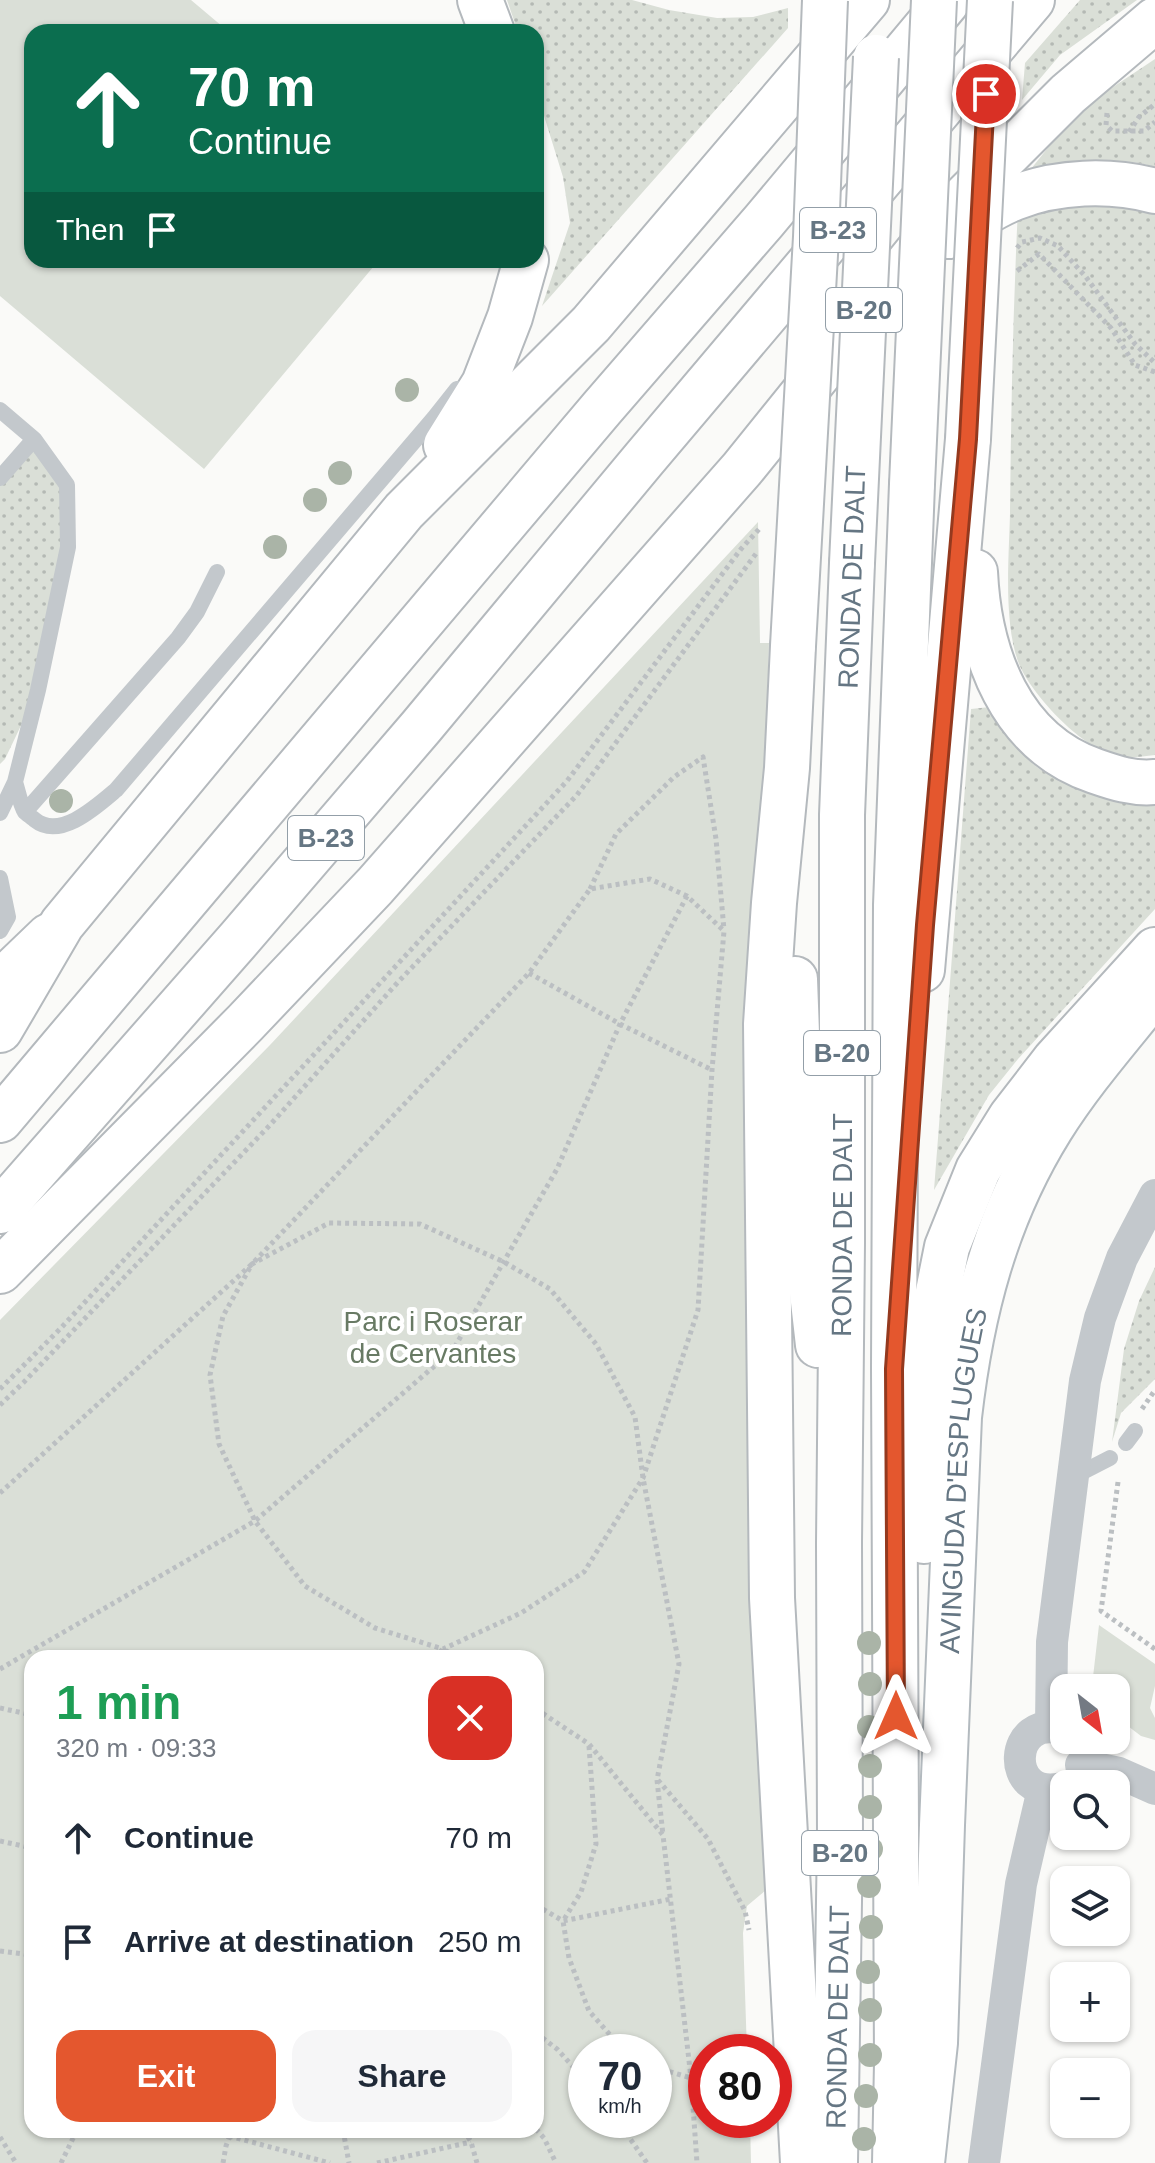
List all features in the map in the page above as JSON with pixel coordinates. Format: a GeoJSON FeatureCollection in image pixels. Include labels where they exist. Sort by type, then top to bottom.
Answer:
{"type":"FeatureCollection","features":[{"type":"Feature","properties":{"kind":"main road"},"geometry":{"type":"LineString","coordinates":[[480,0],[489,24]]}},
{"type":"Feature","properties":{"kind":"main road"},"geometry":{"type":"LineString","coordinates":[[803,2163],[772,1598],[766,1024],[787,768],[816,237],[825,0]]}},
{"type":"Feature","properties":{"kind":"main road"},"geometry":{"type":"LineString","coordinates":[[0,983],[62,924],[404,511],[591,324],[867,0]]}},
{"type":"Feature","properties":{"kind":"main road","name":"RONDA DE DALT"},"geometry":{"type":"LineString","coordinates":[[835,2163],[840,1836],[842,815],[879,0]]}},
{"type":"Feature","properties":{"kind":"main road","name":"RONDA DE DALT"},"geometry":{"type":"LineString","coordinates":[[895,2163],[896,905],[934,0]]}},
{"type":"Feature","properties":{"kind":"main road","name":"B-23"},"geometry":{"type":"LineString","coordinates":[[0,1120],[949,0]]}},
{"type":"Feature","properties":{"kind":"main road"},"geometry":{"type":"LineString","coordinates":[[894,1369],[925,925],[968,439],[990,0]]}},
{"type":"Feature","properties":{"kind":"main road","name":"B-23"},"geometry":{"type":"LineString","coordinates":[[0,1211],[421,727],[1032,0]]}},
{"type":"Feature","properties":{"kind":"main road"},"geometry":{"type":"LineString","coordinates":[[0,1271],[245,1023],[375,886],[742,469],[948,214],[1068,94],[1155,20]]}},
{"type":"Feature","properties":{"kind":"main road"},"geometry":{"type":"LineString","coordinates":[[823,368],[951,235],[987,212],[1015,198],[1075,185],[1107,184],[1155,191]]}},
{"type":"Feature","properties":{"kind":"main road"},"geometry":{"type":"LineString","coordinates":[[404,511],[484,384],[510,317],[524,268]]}},
{"type":"Feature","properties":{"kind":"main road"},"geometry":{"type":"LineString","coordinates":[[968,439],[976,591],[981,627],[997,679],[1027,725],[1063,757],[1122,780],[1155,782]]}},
{"type":"Feature","properties":{"kind":"main road"},"geometry":{"type":"LineString","coordinates":[[787,768],[804,1223],[839,1543]]}},
{"type":"Feature","properties":{"kind":"main road"},"geometry":{"type":"LineString","coordinates":[[0,1030],[62,924]]}},
{"type":"Feature","properties":{"kind":"main road"},"geometry":{"type":"LineString","coordinates":[[897,2063],[921,1688],[928,1342],[947,1247],[978,1170],[1011,1117],[1055,1060],[1151,965]]}},
{"type":"Feature","properties":{"kind":"main road","name":"AVINGUDA D'ESPLUGUES"},"geometry":{"type":"LineString","coordinates":[[922,2163],[935,2043],[959,1417],[966,1360],[988,1263],[1028,1168],[1151,965]]}},
{"type":"Feature","properties":{"kind":"street"},"geometry":{"type":"LineString","coordinates":[[984,2163],[1021,1884],[1064,1760],[1052,1642],[1085,1381],[1100,1318],[1122,1258],[1155,1196]]}},
{"type":"Feature","properties":{"kind":"street"},"geometry":{"type":"LineString","coordinates":[[1064,1760],[1119,1773],[1155,1789]]}},
{"type":"Feature","properties":{"kind":"lane"},"geometry":{"type":"LineString","coordinates":[[15,782],[25,812],[42,826],[58,827],[98,805],[116,790],[434,418],[510,317]]}},
{"type":"Feature","properties":{"kind":"lane"},"geometry":{"type":"LineString","coordinates":[[0,410],[34,439],[67,485],[68,547],[15,782],[0,813]]}},
{"type":"Feature","properties":{"kind":"lane"},"geometry":{"type":"LineString","coordinates":[[0,478],[34,439]]}},
{"type":"Feature","properties":{"kind":"lane"},"geometry":{"type":"LineString","coordinates":[[25,812],[178,638],[197,612],[217,572]]}},
{"type":"Feature","properties":{"kind":"lane"},"geometry":{"type":"LineString","coordinates":[[0,878],[8,917],[0,931]]}},
{"type":"Feature","properties":{"kind":"lane"},"geometry":{"type":"LineString","coordinates":[[1073,1477],[1110,1458]]}},
{"type":"Feature","properties":{"kind":"path"},"geometry":{"type":"LineString","coordinates":[[1129,132],[1139,117],[1155,104]]}},
{"type":"Feature","properties":{"kind":"path"},"geometry":{"type":"LineString","coordinates":[[1110,107],[1106,125],[1112,131],[1144,131],[1155,122]]}},
{"type":"Feature","properties":{"kind":"path"},"geometry":{"type":"LineString","coordinates":[[1022,242],[1040,238],[1058,246],[1086,277],[1135,344],[1155,363]]}},
{"type":"Feature","properties":{"kind":"path"},"geometry":{"type":"LineString","coordinates":[[1011,277],[1039,254],[1111,328],[1135,365],[1155,372]]}},
{"type":"Feature","properties":{"kind":"path"},"geometry":{"type":"LineString","coordinates":[[0,1405],[270,1125],[399,981],[577,795],[765,542]]}},
{"type":"Feature","properties":{"kind":"path"},"geometry":{"type":"LineString","coordinates":[[0,1389],[60,1329],[567,781],[741,549]]}},
{"type":"Feature","properties":{"kind":"path"},"geometry":{"type":"LineString","coordinates":[[0,1493],[252,1264],[529,973],[590,889],[616,834],[674,777],[703,757],[716,839],[724,931],[712,1070],[698,1310],[643,1478],[584,1572],[521,1613],[443,1649],[375,1628],[305,1586],[255,1521],[219,1444],[210,1375],[223,1316],[252,1264],[329,1223],[420,1224],[504,1262],[550,1289],[596,1344],[635,1417],[643,1478],[679,1664],[657,1780],[688,2051]]}},
{"type":"Feature","properties":{"kind":"path"},"geometry":{"type":"LineString","coordinates":[[590,889],[650,879],[687,896],[724,931]]}},
{"type":"Feature","properties":{"kind":"path"},"geometry":{"type":"LineString","coordinates":[[33,1650],[255,1521],[453,1350],[557,1169],[620,1024],[687,896]]}},
{"type":"Feature","properties":{"kind":"path"},"geometry":{"type":"LineString","coordinates":[[529,973],[620,1024],[712,1070]]}},
{"type":"Feature","properties":{"kind":"path"},"geometry":{"type":"LineString","coordinates":[[1111,1532],[1101,1611],[1155,1649]]}},
{"type":"Feature","properties":{"kind":"path"},"geometry":{"type":"LineString","coordinates":[[0,1669],[24,1655]]}},
{"type":"Feature","properties":{"kind":"path"},"geometry":{"type":"LineString","coordinates":[[0,1708],[24,1713]]}},
{"type":"Feature","properties":{"kind":"path"},"geometry":{"type":"LineString","coordinates":[[544,1714],[589,1744],[663,1835]]}},
{"type":"Feature","properties":{"kind":"path"},"geometry":{"type":"LineString","coordinates":[[589,1744],[596,1844],[581,1892],[563,1921],[569,1958],[589,2011],[609,2034]]}},
{"type":"Feature","properties":{"kind":"path"},"geometry":{"type":"LineString","coordinates":[[657,1780],[708,1839],[745,1911],[750,1942]]}},
{"type":"Feature","properties":{"kind":"path"},"geometry":{"type":"LineString","coordinates":[[0,1841],[24,1846]]}},
{"type":"Feature","properties":{"kind":"path"},"geometry":{"type":"LineString","coordinates":[[544,1910],[563,1921],[671,1899]]}},
{"type":"Feature","properties":{"kind":"path"},"geometry":{"type":"LineString","coordinates":[[0,1951],[24,1954]]}},
{"type":"Feature","properties":{"kind":"path"},"geometry":{"type":"LineString","coordinates":[[544,2039],[568,2061]]}},
{"type":"Feature","properties":{"kind":"path"},"geometry":{"type":"LineString","coordinates":[[0,2137],[16,2163]]}},
{"type":"Feature","properties":{"kind":"path"},"geometry":{"type":"LineString","coordinates":[[61,2163],[73,2138]]}},
{"type":"Feature","properties":{"kind":"path"},"geometry":{"type":"LineString","coordinates":[[223,2163],[229,2138]]}},
{"type":"Feature","properties":{"kind":"path"},"geometry":{"type":"LineString","coordinates":[[247,2138],[330,2163]]}},
{"type":"Feature","properties":{"kind":"path"},"geometry":{"type":"LineString","coordinates":[[344,2138],[349,2163]]}},
{"type":"Feature","properties":{"kind":"path"},"geometry":{"type":"LineString","coordinates":[[469,2138],[477,2163]]}},
{"type":"Feature","properties":{"kind":"path"},"geometry":{"type":"LineString","coordinates":[[544,2138],[556,2163]]}},
{"type":"Feature","properties":{"kind":"path"},"geometry":{"type":"LineString","coordinates":[[630,2138],[647,2163]]}},
{"type":"Feature","properties":{"kind":"path"},"geometry":{"type":"LineString","coordinates":[[695,2138],[697,2163]]}},
{"type":"Feature","properties":{"kind":"path"},"geometry":{"type":"LineString","coordinates":[[377,2163],[471,2142]]}},
{"type":"Feature","properties":{"kind":"green space"},"geometry":{"type":"Polygon","coordinates":[[[0,0],[191,0],[220,24],[24,24],[24,268],[372,268],[204,469],[0,296],[0,0]]]}},
{"type":"Feature","properties":{"kind":"green space"},"geometry":{"type":"Polygon","coordinates":[[[507,0],[632,0],[717,18],[753,17],[788,8],[788,28],[542,306],[570,223],[563,177],[544,116],[544,24],[515,24],[507,0]]]}},
{"type":"Feature","properties":{"kind":"green space"},"geometry":{"type":"Polygon","coordinates":[[[1080,0],[1137,0],[1060,55],[1022,100],[1025,63],[1080,0]]]}},
{"type":"Feature","properties":{"kind":"green space"},"geometry":{"type":"Polygon","coordinates":[[[1155,59],[1155,167],[1105,162],[1023,179],[1066,125],[1101,95],[1155,59]]]}},
{"type":"Feature","properties":{"kind":"green space"},"geometry":{"type":"Polygon","coordinates":[[[1056,197],[1155,211],[1155,755],[1113,755],[1086,741],[1058,718],[1035,690],[1019,664],[1014,648],[1008,569],[1018,208],[1056,197]]]}},
{"type":"Feature","properties":{"kind":"green space"},"geometry":{"type":"Polygon","coordinates":[[[34,439],[67,485],[68,547],[38,690],[0,764],[0,478],[34,439]]]}},
{"type":"Feature","properties":{"kind":"green space","name":"Parc i Roserar de Cervantes"},"geometry":{"type":"Polygon","coordinates":[[[758,522],[760,643],[769,643],[758,983],[758,1714],[766,1890],[747,1906],[743,1933],[746,2034],[688,2034],[688,2138],[750,2138],[751,2163],[0,2163],[0,1320],[270,1045],[758,522]]]}},
{"type":"Feature","properties":{"kind":"green space"},"geometry":{"type":"Polygon","coordinates":[[[990,707],[1026,757],[1053,777],[1096,790],[1155,798],[1155,909],[989,1095],[934,1190],[971,709],[990,707]]]}},
{"type":"Feature","properties":{"kind":"green space"},"geometry":{"type":"Polygon","coordinates":[[[1155,1267],[1155,1379],[1121,1413],[1112,1442],[1124,1349],[1139,1301],[1155,1267]]]}},
{"type":"Feature","properties":{"kind":"green space"},"geometry":{"type":"Polygon","coordinates":[[[1099,1625],[1155,1664],[1155,1686],[1150,1708],[1155,1718],[1155,1740],[1141,1736],[1130,1728],[1130,1674],[1093,1674],[1099,1625]]]}},
{"type":"Feature","properties":{"kind":"route"},"geometry":{"type":"LineString","coordinates":[[896,1716],[894,1369],[925,925],[968,439],[986,94]]}}]}
